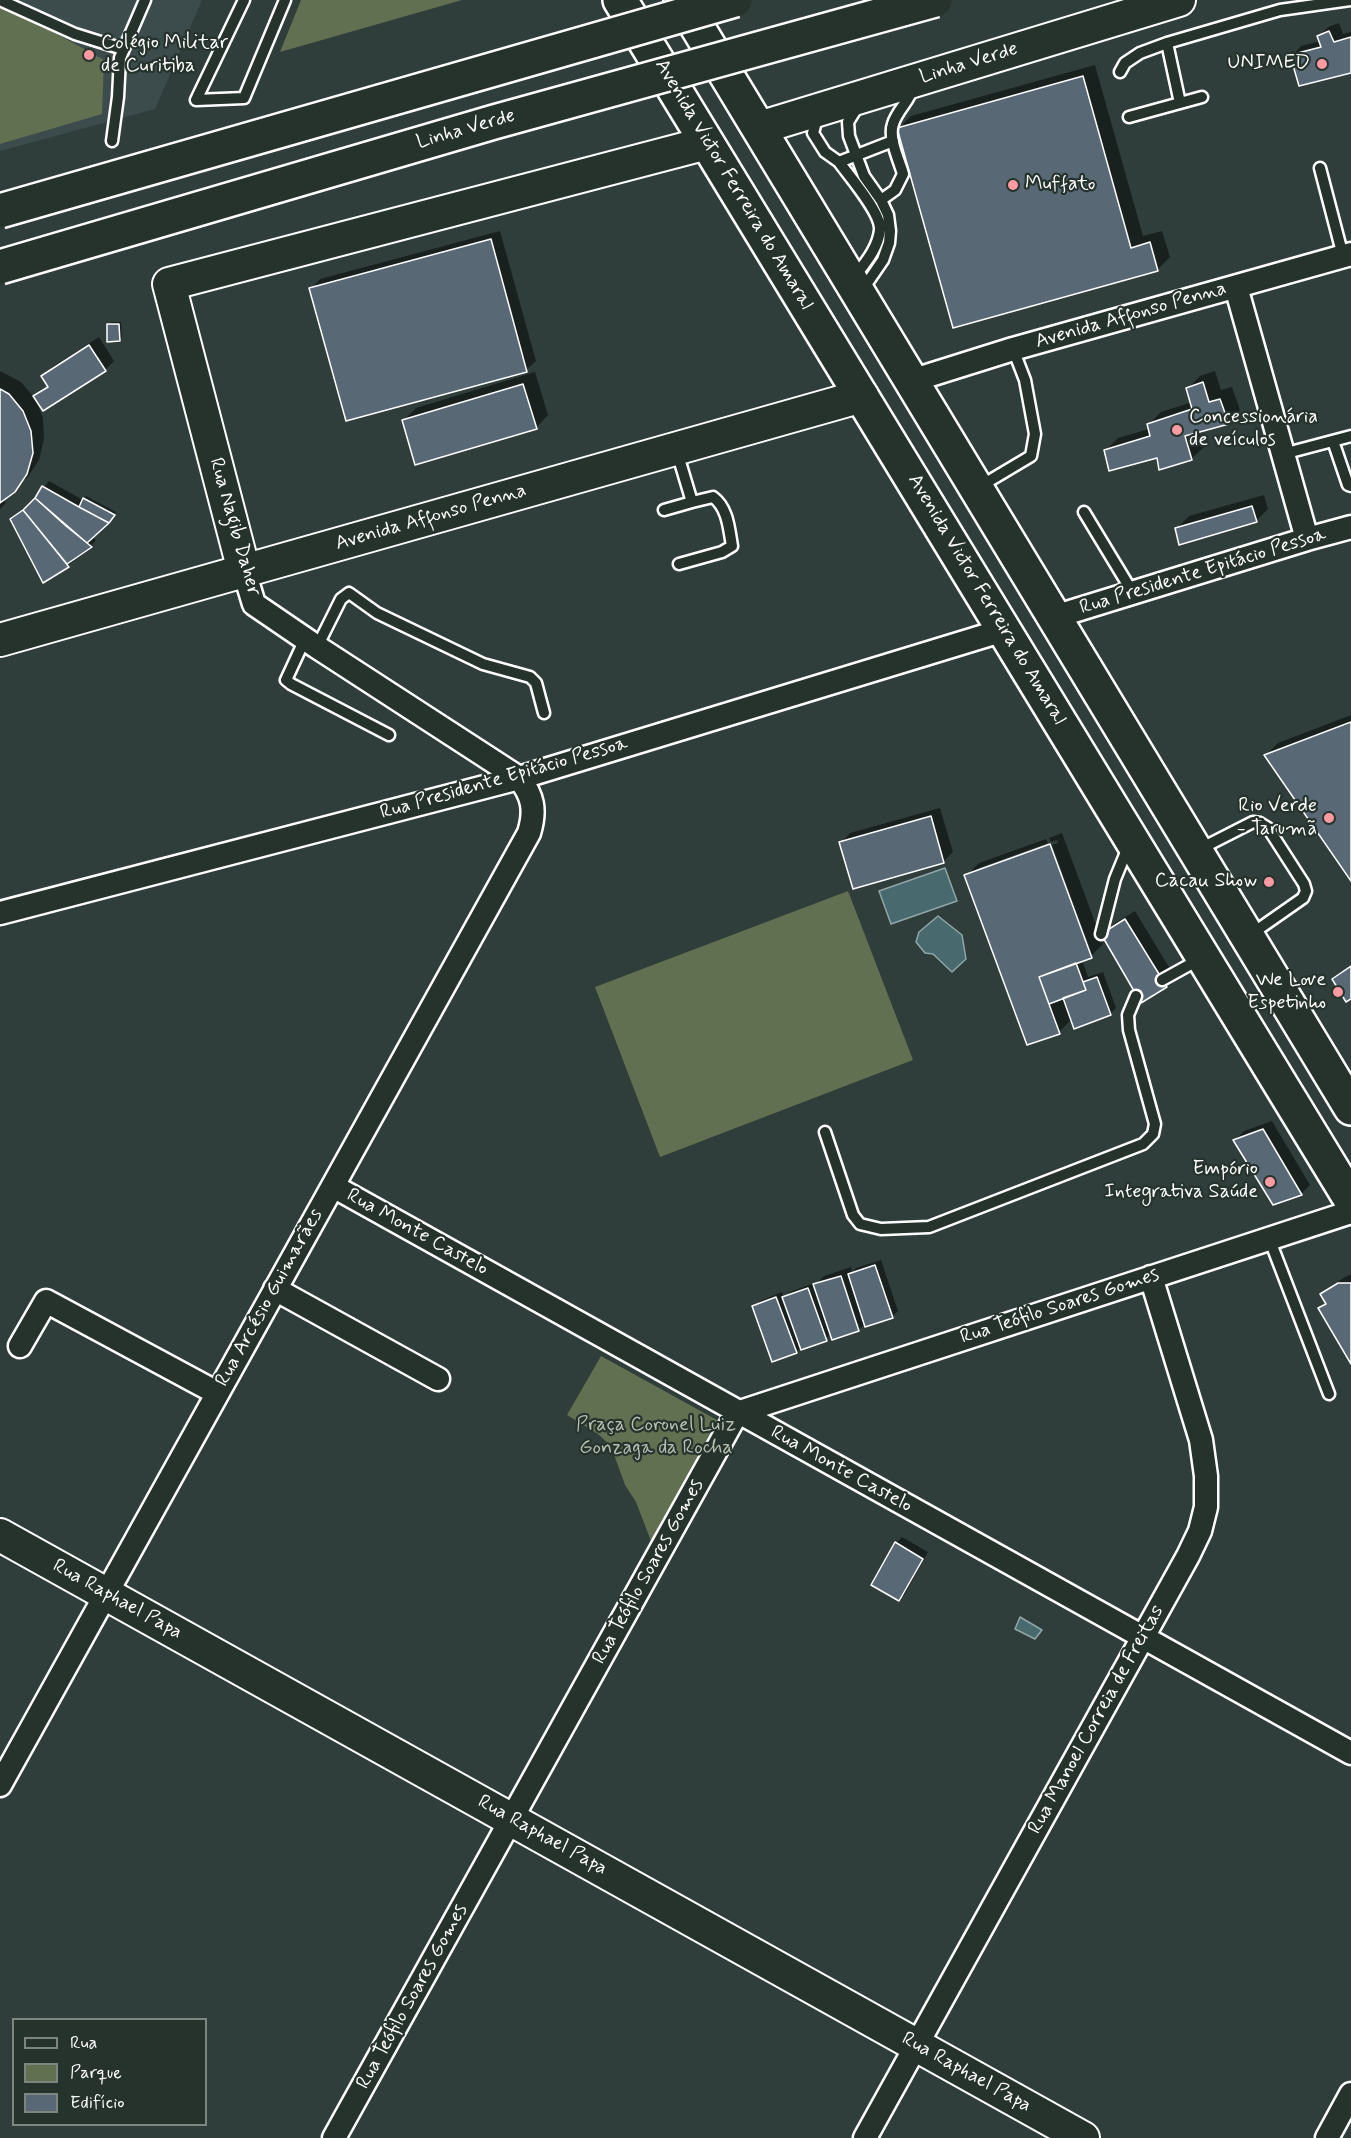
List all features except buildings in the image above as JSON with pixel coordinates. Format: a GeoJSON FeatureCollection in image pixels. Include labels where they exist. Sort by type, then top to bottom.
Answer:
{"type":"FeatureCollection","features":[{"type":"Feature","properties":{"kind":"highway","name":"Avenida Victor Ferreira do Amaral"},"geometry":{"type":"LineString","coordinates":[[620,0],[1351,1200]]}},
{"type":"Feature","properties":{"kind":"highway"},"geometry":{"type":"LineString","coordinates":[[681,0],[1351,1108]]}},
{"type":"Feature","properties":{"kind":"highway"},"geometry":{"type":"LineString","coordinates":[[0,211],[735,0]]}},
{"type":"Feature","properties":{"kind":"highway","name":"Linha Verde"},"geometry":{"type":"LineString","coordinates":[[0,267],[483,125],[934,0]]}},
{"type":"Feature","properties":{"kind":"street","name":"Linha Verde"},"geometry":{"type":"LineString","coordinates":[[759,128],[1179,0]]}},
{"type":"Feature","properties":{"kind":"street","name":"Rua Nagib Daher"},"geometry":{"type":"LineString","coordinates":[[519,778],[254,604],[169,284],[707,143]]}},
{"type":"Feature","properties":{"kind":"street","name":"Avenida Affonso Penna"},"geometry":{"type":"LineString","coordinates":[[911,381],[1013,349],[1347,255]]}},
{"type":"Feature","properties":{"kind":"street"},"geometry":{"type":"LineString","coordinates":[[1236,287],[1307,539]]}},
{"type":"Feature","properties":{"kind":"street","name":"Avenida Affonso Penna"},"geometry":{"type":"LineString","coordinates":[[0,640],[862,396]]}},
{"type":"Feature","properties":{"kind":"street","name":"Rua Presidente Epitácio Pessoa"},"geometry":{"type":"LineString","coordinates":[[1054,617],[1351,527]]}},
{"type":"Feature","properties":{"kind":"street","name":"Rua Presidente Epitácio Pessoa"},"geometry":{"type":"LineString","coordinates":[[0,914],[519,778],[1004,630]]}},
{"type":"Feature","properties":{"kind":"street","name":"Rua Arcésio Guimarães"},"geometry":{"type":"LineString","coordinates":[[0,1785],[529,832],[533,819],[533,804],[528,789],[519,778]]}},
{"type":"Feature","properties":{"kind":"street","name":"Rua Monte Castelo"},"geometry":{"type":"LineString","coordinates":[[333,1186],[1351,1753]]}},
{"type":"Feature","properties":{"kind":"street","name":"Rua Teófilo Soares Gomes"},"geometry":{"type":"LineString","coordinates":[[334,2138],[737,1413],[1351,1212]]}},
{"type":"Feature","properties":{"kind":"street","name":"Rua Manoel Correia de Freitas"},"geometry":{"type":"LineString","coordinates":[[865,2138],[1200,1531],[1206,1507],[1206,1476],[1199,1431],[1151,1277]]}},
{"type":"Feature","properties":{"kind":"street"},"geometry":{"type":"LineString","coordinates":[[275,1288],[438,1379]]}},
{"type":"Feature","properties":{"kind":"street"},"geometry":{"type":"LineString","coordinates":[[20,1346],[46,1301],[217,1393]]}},
{"type":"Feature","properties":{"kind":"street","name":"Rua Raphael Papa"},"geometry":{"type":"LineString","coordinates":[[0,1535],[1083,2138]]}},
{"type":"Feature","properties":{"kind":"street"},"geometry":{"type":"LineString","coordinates":[[1327,2138],[1351,2094]]}},
{"type":"Feature","properties":{"kind":"lane"},"geometry":{"type":"LineString","coordinates":[[0,0],[75,34],[123,49]]}},
{"type":"Feature","properties":{"kind":"lane"},"geometry":{"type":"LineString","coordinates":[[112,141],[118,97],[118,68],[123,49],[145,0]]}},
{"type":"Feature","properties":{"kind":"lane"},"geometry":{"type":"LineString","coordinates":[[244,0],[196,100],[244,98],[285,0]]}},
{"type":"Feature","properties":{"kind":"lane"},"geometry":{"type":"LineString","coordinates":[[1120,72],[1125,63],[1140,52],[1167,43],[1280,10],[1350,0]]}},
{"type":"Feature","properties":{"kind":"lane"},"geometry":{"type":"LineString","coordinates":[[1167,43],[1180,103]]}},
{"type":"Feature","properties":{"kind":"lane"},"geometry":{"type":"LineString","coordinates":[[881,200],[895,190],[903,174],[893,141],[892,126],[912,93],[914,80]]}},
{"type":"Feature","properties":{"kind":"lane"},"geometry":{"type":"LineString","coordinates":[[855,288],[882,260],[889,243],[890,231],[888,215],[881,200],[864,176],[849,136],[848,122],[863,96]]}},
{"type":"Feature","properties":{"kind":"lane"},"geometry":{"type":"LineString","coordinates":[[1129,117],[1202,97]]}},
{"type":"Feature","properties":{"kind":"lane"},"geometry":{"type":"LineString","coordinates":[[826,107],[817,118],[813,134],[825,152],[839,162],[871,206],[880,228],[873,251],[855,288]]}},
{"type":"Feature","properties":{"kind":"lane"},"geometry":{"type":"LineString","coordinates":[[839,162],[893,141]]}},
{"type":"Feature","properties":{"kind":"lane"},"geometry":{"type":"LineString","coordinates":[[1320,168],[1347,255]]}},
{"type":"Feature","properties":{"kind":"lane"},"geometry":{"type":"LineString","coordinates":[[976,489],[1031,456],[1035,434],[1025,380],[1013,349]]}},
{"type":"Feature","properties":{"kind":"lane"},"geometry":{"type":"LineString","coordinates":[[1283,454],[1351,436]]}},
{"type":"Feature","properties":{"kind":"lane"},"geometry":{"type":"LineString","coordinates":[[1333,441],[1348,485],[1351,486]]}},
{"type":"Feature","properties":{"kind":"lane"},"geometry":{"type":"LineString","coordinates":[[676,449],[692,502]]}},
{"type":"Feature","properties":{"kind":"lane"},"geometry":{"type":"LineString","coordinates":[[664,510],[713,497],[721,503],[727,518],[732,546],[722,552],[679,564]]}},
{"type":"Feature","properties":{"kind":"lane"},"geometry":{"type":"LineString","coordinates":[[1084,512],[1133,593]]}},
{"type":"Feature","properties":{"kind":"lane"},"geometry":{"type":"LineString","coordinates":[[389,735],[286,680],[341,599],[349,593],[377,613],[483,664],[530,677],[536,684],[544,713]]}},
{"type":"Feature","properties":{"kind":"lane"},"geometry":{"type":"LineString","coordinates":[[1196,851],[1253,822],[1260,823],[1268,828],[1304,884],[1306,891],[1303,898],[1248,937]]}},
{"type":"Feature","properties":{"kind":"lane"},"geometry":{"type":"LineString","coordinates":[[1101,934],[1115,879],[1131,839]]}},
{"type":"Feature","properties":{"kind":"lane"},"geometry":{"type":"LineString","coordinates":[[1162,980],[1203,957]]}},
{"type":"Feature","properties":{"kind":"lane"},"geometry":{"type":"LineString","coordinates":[[825,1132],[853,1215],[860,1224],[881,1229],[929,1227],[1143,1144],[1153,1134],[1155,1124],[1129,1030],[1128,1015],[1136,996]]}},
{"type":"Feature","properties":{"kind":"lane"},"geometry":{"type":"LineString","coordinates":[[1269,1238],[1329,1394]]}},
{"type":"Feature","properties":{"kind":"shaded area","name":"Colégio Militar de Curitiba"},"geometry":{"type":"Polygon","coordinates":[[[0,0],[202,0],[155,109],[0,151],[0,0]]]}},
{"type":"Feature","properties":{"kind":"green space"},"geometry":{"type":"Polygon","coordinates":[[[301,0],[462,0],[280,52],[301,0]]]}},
{"type":"Feature","properties":{"kind":"green space"},"geometry":{"type":"Polygon","coordinates":[[[0,6],[26,17],[104,60],[102,114],[0,144],[0,6]]]}},
{"type":"Feature","properties":{"kind":"green space"},"geometry":{"type":"Polygon","coordinates":[[[848,891],[913,1060],[660,1157],[595,987],[848,891]]]}},
{"type":"Feature","properties":{"kind":"green space","name":"Praça Coronel Luiz Gonzaga da Rocha"},"geometry":{"type":"Polygon","coordinates":[[[601,1356],[717,1420],[651,1541],[636,1502],[625,1485],[611,1446],[598,1434],[567,1415],[601,1356]]]}},
{"type":"Feature","properties":{"kind":"water"},"geometry":{"type":"Polygon","coordinates":[[[945,868],[957,901],[891,924],[879,891],[945,868]]]}},
{"type":"Feature","properties":{"kind":"water"},"geometry":{"type":"Polygon","coordinates":[[[938,916],[962,935],[966,959],[952,972],[933,954],[925,953],[916,942],[919,932],[938,916]]]}},
{"type":"Feature","properties":{"kind":"water"},"geometry":{"type":"Polygon","coordinates":[[[1020,1617],[1042,1630],[1035,1639],[1015,1629],[1020,1617]]]}},
{"type":"Feature","properties":{"kind":"place","name":"Colégio Militar de Curitiba"},"geometry":{"type":"Point","coordinates":[89,55]}},
{"type":"Feature","properties":{"kind":"place","name":"UNIMED"},"geometry":{"type":"Point","coordinates":[1322,64]}},
{"type":"Feature","properties":{"kind":"place","name":"Muffato"},"geometry":{"type":"Point","coordinates":[1013,185]}},
{"type":"Feature","properties":{"kind":"place","name":"Concessionária de veículos"},"geometry":{"type":"Point","coordinates":[1177,430]}},
{"type":"Feature","properties":{"kind":"place","name":"Rio Verde - Tarumã"},"geometry":{"type":"Point","coordinates":[1329,818]}},
{"type":"Feature","properties":{"kind":"place","name":"Cacau Show"},"geometry":{"type":"Point","coordinates":[1269,882]}},
{"type":"Feature","properties":{"kind":"place","name":"We Love Espetinho"},"geometry":{"type":"Point","coordinates":[1338,992]}},
{"type":"Feature","properties":{"kind":"place","name":"Empório Integrativa Saúde"},"geometry":{"type":"Point","coordinates":[1270,1182]}}]}
